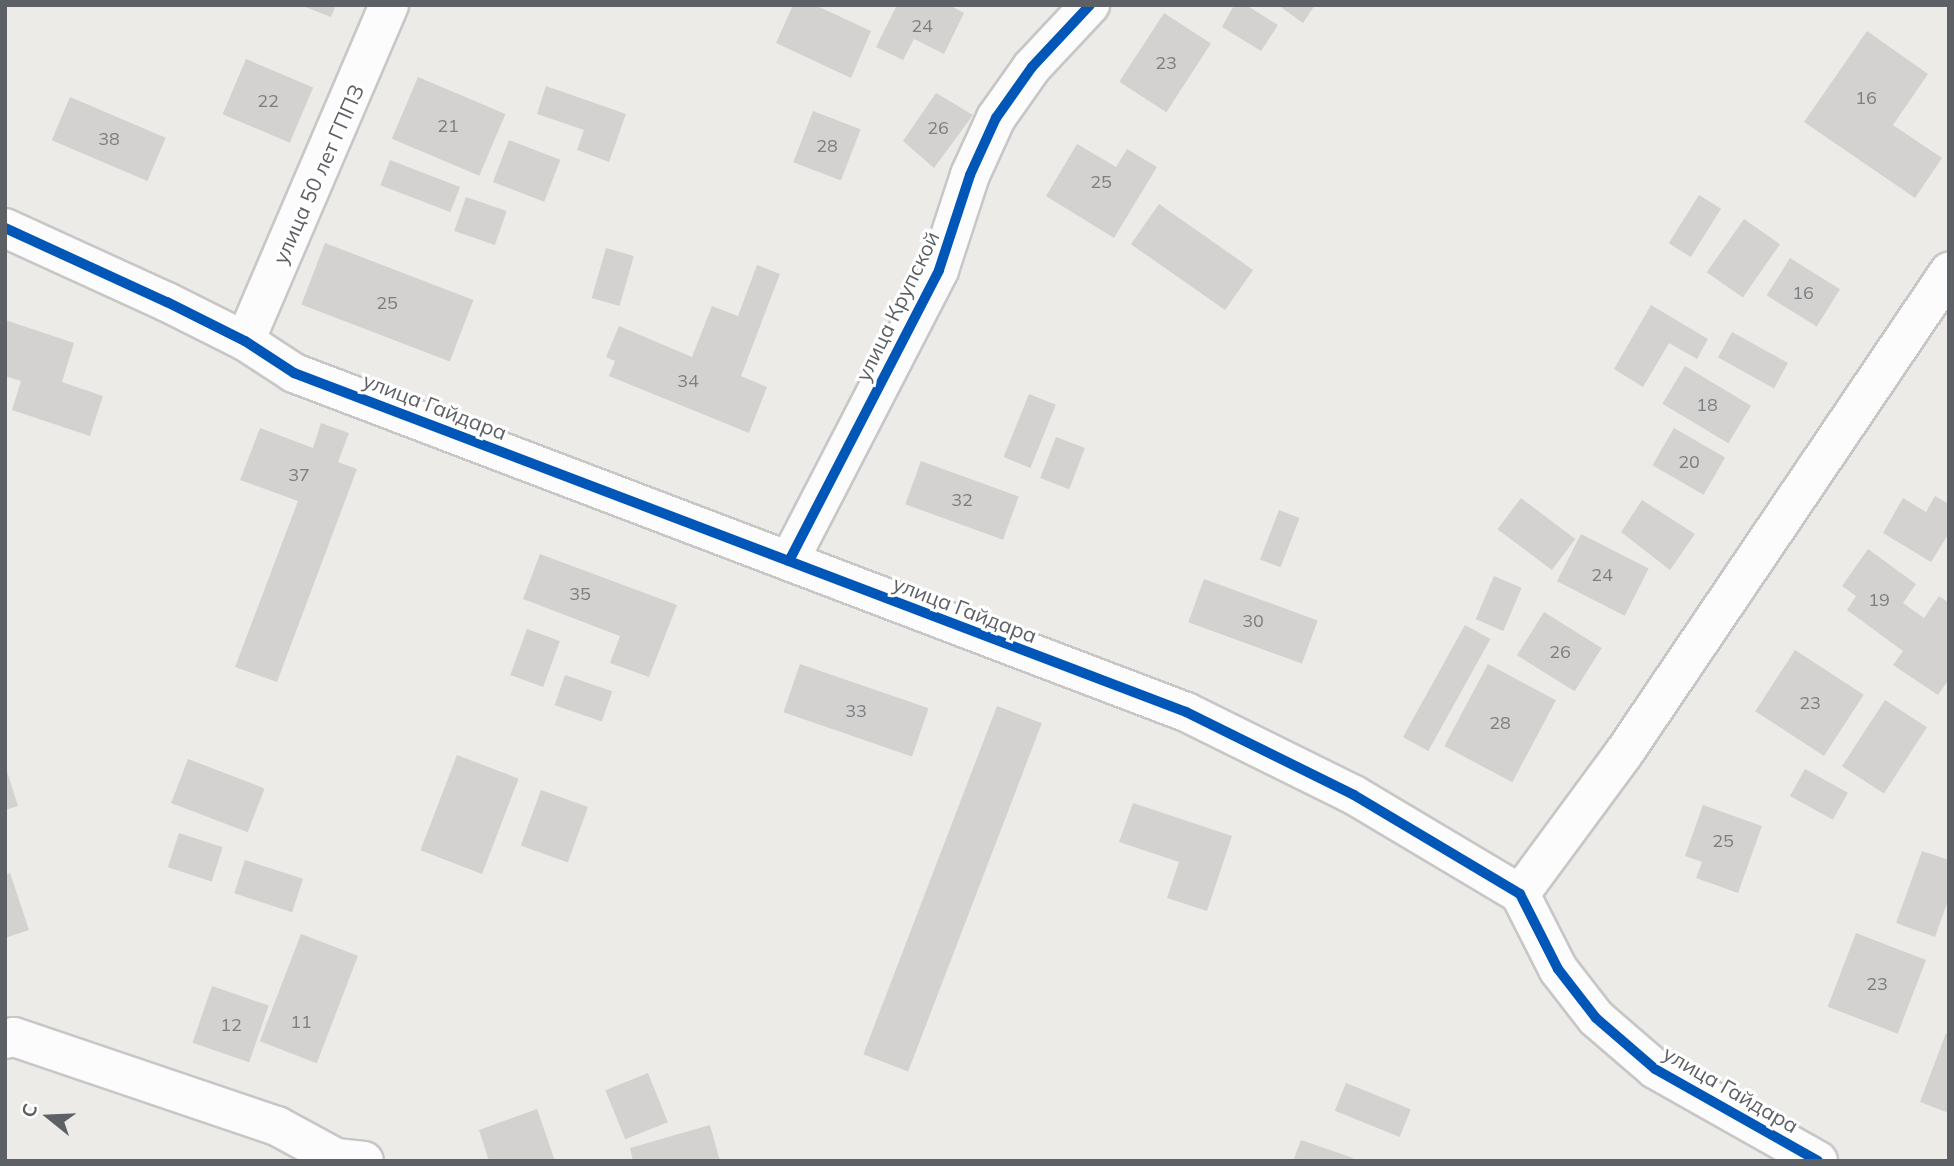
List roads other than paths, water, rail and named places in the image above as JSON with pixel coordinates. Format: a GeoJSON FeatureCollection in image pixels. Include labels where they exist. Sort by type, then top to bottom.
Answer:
{"type":"FeatureCollection","features":[{"type":"Feature","properties":{"kind":"street","name":"улица 50 лет ГППЗ"},"geometry":{"type":"LineString","coordinates":[[245,341],[389,5]]}},
{"type":"Feature","properties":{"kind":"street","name":"улица Крупской"},"geometry":{"type":"LineString","coordinates":[[789,561],[939,270],[970,175],[996,118],[1032,66],[1090,5]]}},
{"type":"Feature","properties":{"kind":"street","name":"улица Гайдара"},"geometry":{"type":"LineString","coordinates":[[5,228],[245,341],[294,373],[1186,712],[1354,794],[1520,894],[1558,970],[1596,1018],[1655,1069],[1818,1161]]}},
{"type":"Feature","properties":{"kind":"street"},"geometry":{"type":"LineString","coordinates":[[1520,894],[1624,753],[1949,272]]}},
{"type":"Feature","properties":{"kind":"street"},"geometry":{"type":"LineString","coordinates":[[5,1039],[15,1037],[277,1126],[345,1160]]}}]}
